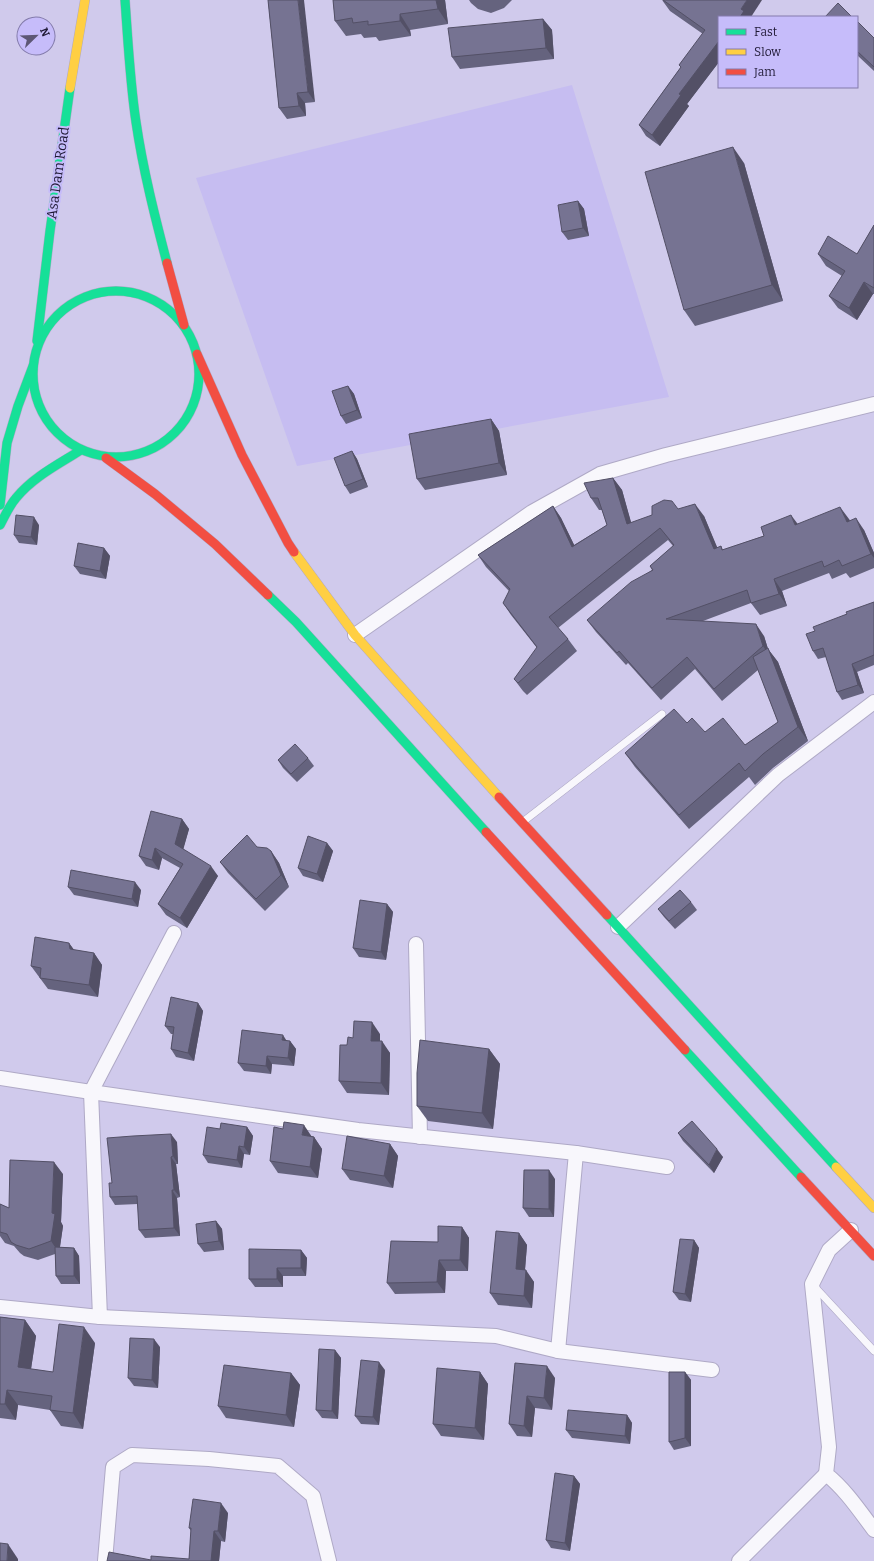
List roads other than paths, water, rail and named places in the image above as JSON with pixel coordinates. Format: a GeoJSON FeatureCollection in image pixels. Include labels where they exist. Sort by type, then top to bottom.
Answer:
{"type":"FeatureCollection","features":[{"type":"Feature","properties":{"kind":"main road","name":"Asa Dam Road"},"geometry":{"type":"LineString","coordinates":[[37,348],[48,242],[84,0]]}},
{"type":"Feature","properties":{"kind":"main road"},"geometry":{"type":"LineString","coordinates":[[125,0],[138,138],[153,212],[185,326],[242,455],[288,543],[326,598],[386,672],[874,1208]]}},
{"type":"Feature","properties":{"kind":"main road"},"geometry":{"type":"LineString","coordinates":[[0,505],[7,443],[18,406],[33,366],[37,348],[47,327],[63,310],[82,298],[104,291],[127,291],[149,298],[169,309],[185,326]]}},
{"type":"Feature","properties":{"kind":"main road"},"geometry":{"type":"LineString","coordinates":[[106,458],[133,457],[158,448],[179,431],[194,408],[200,381],[197,354]]}},
{"type":"Feature","properties":{"kind":"main road"},"geometry":{"type":"LineString","coordinates":[[33,366],[35,392],[44,416],[60,436],[81,450],[106,458],[155,494],[215,544],[296,622],[378,714],[874,1256]]}},
{"type":"Feature","properties":{"kind":"main road"},"geometry":{"type":"LineString","coordinates":[[0,525],[16,498],[31,484],[55,466],[81,450]]}},
{"type":"Feature","properties":{"kind":"street"},"geometry":{"type":"LineString","coordinates":[[355,635],[532,512],[600,474],[666,455],[874,404]]}},
{"type":"Feature","properties":{"kind":"street"},"geometry":{"type":"LineString","coordinates":[[618,927],[778,775],[874,702]]}},
{"type":"Feature","properties":{"kind":"street"},"geometry":{"type":"LineString","coordinates":[[100,1317],[91,1092],[174,933]]}},
{"type":"Feature","properties":{"kind":"street"},"geometry":{"type":"LineString","coordinates":[[416,944],[420,1137]]}},
{"type":"Feature","properties":{"kind":"street"},"geometry":{"type":"LineString","coordinates":[[0,1078],[358,1130],[576,1153],[667,1167]]}},
{"type":"Feature","properties":{"kind":"street"},"geometry":{"type":"LineString","coordinates":[[558,1351],[576,1153]]}},
{"type":"Feature","properties":{"kind":"street"},"geometry":{"type":"LineString","coordinates":[[739,1561],[826,1474],[830,1447],[812,1284],[829,1250],[851,1230]]}},
{"type":"Feature","properties":{"kind":"street"},"geometry":{"type":"LineString","coordinates":[[0,1307],[100,1317],[496,1336],[558,1351],[712,1370]]}},
{"type":"Feature","properties":{"kind":"street"},"geometry":{"type":"LineString","coordinates":[[104,1561],[113,1467],[132,1455],[209,1459],[278,1466],[313,1496],[328,1561]]}},
{"type":"Feature","properties":{"kind":"street"},"geometry":{"type":"LineString","coordinates":[[826,1474],[835,1481],[874,1530]]}},
{"type":"Feature","properties":{"kind":"lane"},"geometry":{"type":"LineString","coordinates":[[522,822],[662,714]]}},
{"type":"Feature","properties":{"kind":"lane"},"geometry":{"type":"LineString","coordinates":[[812,1284],[874,1351]]}}]}
